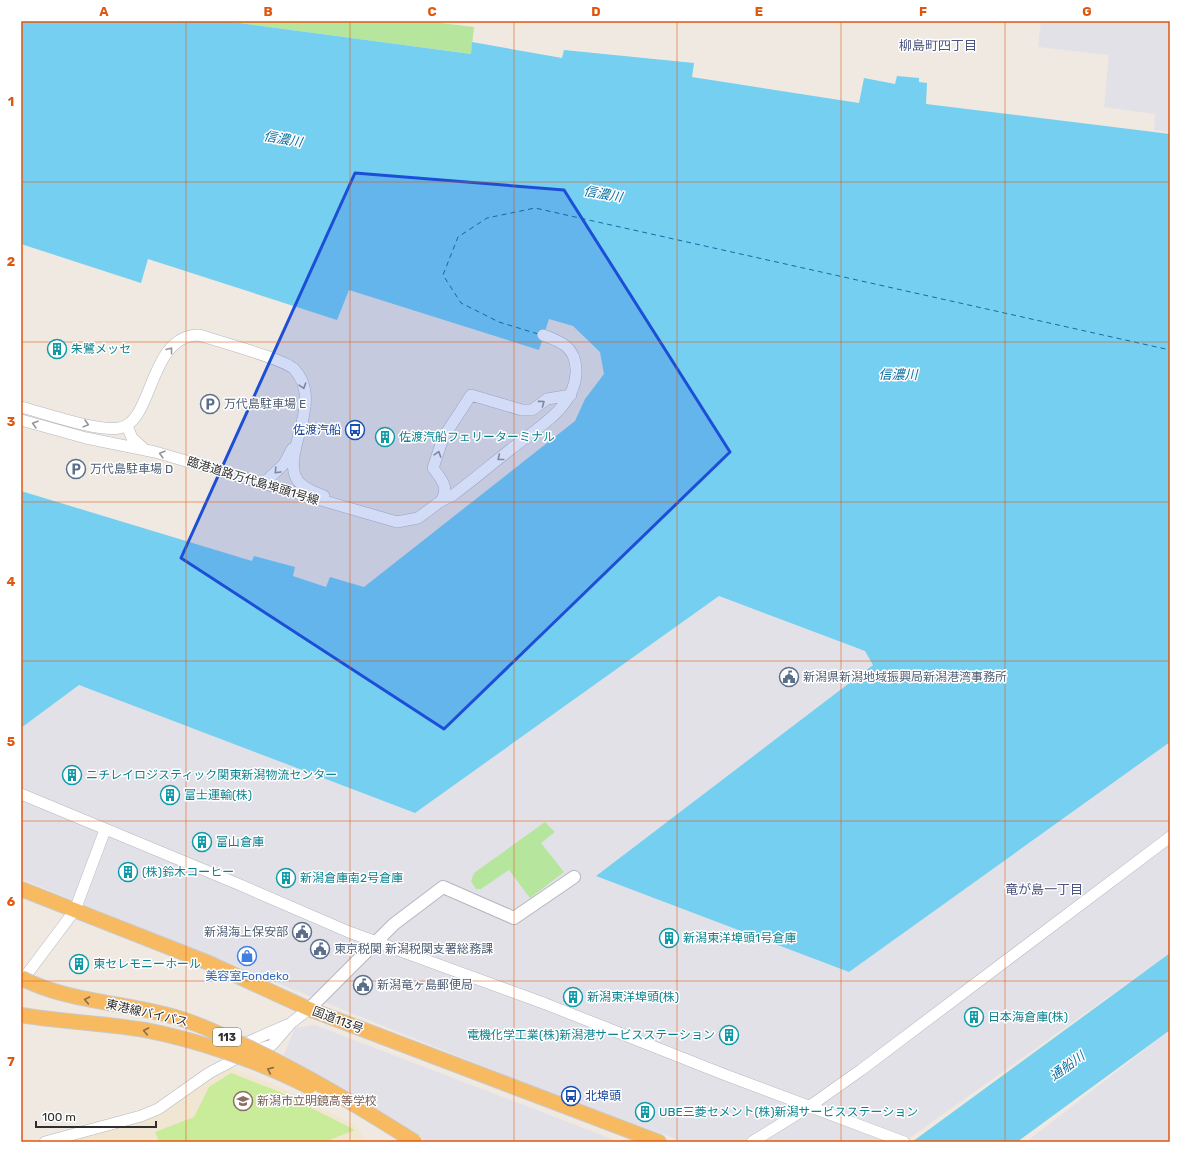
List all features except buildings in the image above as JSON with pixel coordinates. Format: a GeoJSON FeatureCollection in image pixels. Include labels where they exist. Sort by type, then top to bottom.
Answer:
{"type":"FeatureCollection","features":[{"type":"Feature","properties":{"kind":"highway","name":"国道113号"},"geometry":{"type":"LineString","coordinates":[[21,889],[209,963],[309,1009],[659,1142]]}},
{"type":"Feature","properties":{"kind":"highway","name":"東港線バイパス"},"geometry":{"type":"LineString","coordinates":[[21,978],[67,996],[168,1015],[213,1031],[308,1076],[414,1142]]}},
{"type":"Feature","properties":{"kind":"highway","name":"東港線バイパス"},"geometry":{"type":"LineString","coordinates":[[21,1015],[145,1030],[194,1043],[260,1065],[305,1085],[344,1105],[403,1142]]}},
{"type":"Feature","properties":{"kind":"main road"},"geometry":{"type":"LineString","coordinates":[[309,1009],[394,924],[443,887],[514,918],[574,877]]}},
{"type":"Feature","properties":{"kind":"street","name":"臨港道路万代島埠頭1号線"},"geometry":{"type":"LineString","coordinates":[[127,426],[137,414],[168,351],[182,338],[191,335],[200,335],[276,360],[294,368],[302,381],[305,392],[306,403],[293,463],[295,477],[305,487],[328,498],[334,504]]}},
{"type":"Feature","properties":{"kind":"street"},"geometry":{"type":"LineString","coordinates":[[334,504],[397,522],[418,518],[441,501],[453,495],[557,412],[570,395],[577,374],[575,362],[571,351],[563,342],[543,336]]}},
{"type":"Feature","properties":{"kind":"street"},"geometry":{"type":"LineString","coordinates":[[441,501],[444,496],[445,484],[433,468],[443,438],[471,395],[522,410],[532,410],[547,399],[570,395]]}},
{"type":"Feature","properties":{"kind":"street"},"geometry":{"type":"LineString","coordinates":[[21,407],[101,428],[120,428],[127,426],[132,438],[146,450]]}},
{"type":"Feature","properties":{"kind":"street","name":"臨港道路万代島埠頭1号線"},"geometry":{"type":"LineString","coordinates":[[21,420],[86,438],[146,450],[334,504]]}},
{"type":"Feature","properties":{"kind":"street"},"geometry":{"type":"LineString","coordinates":[[264,483],[284,464],[300,432]]}},
{"type":"Feature","properties":{"kind":"street"},"geometry":{"type":"LineString","coordinates":[[21,794],[349,932],[546,1004],[716,1072],[904,1142]]}},
{"type":"Feature","properties":{"kind":"street"},"geometry":{"type":"LineString","coordinates":[[21,982],[75,910],[105,830]]}},
{"type":"Feature","properties":{"kind":"street"},"geometry":{"type":"LineString","coordinates":[[752,1142],[810,1106],[1170,838]]}},
{"type":"Feature","properties":{"kind":"street"},"geometry":{"type":"LineString","coordinates":[[45,1142],[152,1112],[209,1073],[228,1052],[245,1042],[273,1033],[291,1023],[309,1009]]}},
{"type":"Feature","properties":{"kind":"highlighted area"},"geometry":{"type":"Polygon","coordinates":[[[355,173],[564,190],[730,452],[444,729],[181,558],[355,173]]]}},
{"type":"Feature","properties":{"kind":"shaded area"},"geometry":{"type":"Polygon","coordinates":[[[1041,21],[1170,21],[1170,132],[1154,130],[1155,114],[1104,107],[1109,55],[1038,47],[1041,21]]]}},
{"type":"Feature","properties":{"kind":"shaded area"},"geometry":{"type":"Polygon","coordinates":[[[719,596],[865,651],[873,665],[597,875],[849,972],[1170,742],[1170,953],[904,1142],[684,1142],[524,1083],[21,879],[21,728],[79,685],[415,813],[719,596]]]}},
{"type":"Feature","properties":{"kind":"shaded area"},"geometry":{"type":"Polygon","coordinates":[[[315,1025],[620,1142],[427,1142],[369,1104],[283,1057],[295,1028],[315,1025]]]}},
{"type":"Feature","properties":{"kind":"shaded area"},"geometry":{"type":"Polygon","coordinates":[[[1170,1030],[1170,1142],[1026,1142],[1170,1030]]]}},
{"type":"Feature","properties":{"kind":"shaded area","name":"新潟市立明鏡高等学校"},"geometry":{"type":"Polygon","coordinates":[[[228,1067],[282,1088],[358,1127],[365,1142],[59,1142],[143,1121],[157,1115],[228,1067]]]}},
{"type":"Feature","properties":{"kind":"green space"},"geometry":{"type":"Polygon","coordinates":[[[225,21],[441,21],[441,23],[474,27],[471,54],[225,21]]]}},
{"type":"Feature","properties":{"kind":"green space"},"geometry":{"type":"Polygon","coordinates":[[[545,822],[555,832],[541,843],[564,872],[530,898],[509,870],[481,889],[476,889],[471,881],[474,873],[545,822]]]}},
{"type":"Feature","properties":{"kind":"green space","name":"新潟市立明鏡高等学校"},"geometry":{"type":"Polygon","coordinates":[[[231,1073],[280,1092],[355,1130],[324,1142],[159,1142],[155,1132],[194,1117],[209,1087],[231,1073]]]}},
{"type":"Feature","properties":{"kind":"water","name":"信濃川"},"geometry":{"type":"Polygon","coordinates":[[[21,21],[225,21],[471,54],[472,42],[562,58],[564,50],[694,63],[692,77],[859,103],[864,78],[895,84],[897,76],[919,78],[919,82],[927,83],[926,104],[1170,134],[1170,742],[849,972],[596,876],[873,665],[865,651],[719,596],[415,813],[79,685],[21,728],[21,491],[252,561],[254,556],[295,567],[293,576],[326,587],[330,577],[364,587],[575,421],[585,399],[604,374],[600,352],[573,326],[549,319],[539,350],[349,290],[337,320],[148,259],[141,283],[21,244],[21,21]]]}},
{"type":"Feature","properties":{"kind":"water","name":"通船川"},"geometry":{"type":"Polygon","coordinates":[[[1170,953],[1170,1030],[1017,1142],[912,1142],[1170,953]]]}},
{"type":"Feature","properties":{"kind":"ferry route"},"geometry":{"type":"LineString","coordinates":[[538,334],[499,322],[461,303],[443,275],[458,237],[487,218],[535,208],[1170,350]]}},
{"type":"Feature","properties":{"kind":"place","name":"朱鷺メッセ"},"geometry":{"type":"Point","coordinates":[57,349]}},
{"type":"Feature","properties":{"kind":"place","name":"万代島駐車場 E"},"geometry":{"type":"Point","coordinates":[210,404]}},
{"type":"Feature","properties":{"kind":"place","name":"佐渡汽船"},"geometry":{"type":"Point","coordinates":[355,430]}},
{"type":"Feature","properties":{"kind":"place","name":"佐渡汽船フェリーターミナル"},"geometry":{"type":"Point","coordinates":[385,437]}},
{"type":"Feature","properties":{"kind":"place","name":"万代島駐車場 D"},"geometry":{"type":"Point","coordinates":[76,469]}},
{"type":"Feature","properties":{"kind":"place","name":"新潟県新潟地域振興局新潟港湾事務所"},"geometry":{"type":"Point","coordinates":[789,677]}},
{"type":"Feature","properties":{"kind":"place","name":"ニチレイロジスティック関東新潟物流センター"},"geometry":{"type":"Point","coordinates":[72,775]}},
{"type":"Feature","properties":{"kind":"place","name":"富士運輸(株)"},"geometry":{"type":"Point","coordinates":[170,795]}},
{"type":"Feature","properties":{"kind":"place","name":"富山倉庫"},"geometry":{"type":"Point","coordinates":[202,842]}},
{"type":"Feature","properties":{"kind":"place","name":"(株)鈴木コーヒー"},"geometry":{"type":"Point","coordinates":[128,872]}},
{"type":"Feature","properties":{"kind":"place","name":"新潟倉庫南2号倉庫"},"geometry":{"type":"Point","coordinates":[286,878]}},
{"type":"Feature","properties":{"kind":"place","name":"新潟海上保安部"},"geometry":{"type":"Point","coordinates":[302,932]}},
{"type":"Feature","properties":{"kind":"place","name":"新潟東洋埠頭1号倉庫"},"geometry":{"type":"Point","coordinates":[669,938]}},
{"type":"Feature","properties":{"kind":"place","name":"東京税関 新潟税関支署総務課"},"geometry":{"type":"Point","coordinates":[320,949]}},
{"type":"Feature","properties":{"kind":"place","name":"美容室Fondeko"},"geometry":{"type":"Point","coordinates":[247,956]}},
{"type":"Feature","properties":{"kind":"place","name":"東セレモニーホール"},"geometry":{"type":"Point","coordinates":[79,964]}},
{"type":"Feature","properties":{"kind":"place","name":"新潟竜ヶ島郵便局"},"geometry":{"type":"Point","coordinates":[363,985]}},
{"type":"Feature","properties":{"kind":"place","name":"新潟東洋埠頭(株)"},"geometry":{"type":"Point","coordinates":[573,997]}},
{"type":"Feature","properties":{"kind":"place","name":"日本海倉庫(株)"},"geometry":{"type":"Point","coordinates":[974,1017]}},
{"type":"Feature","properties":{"kind":"place","name":"電機化学工業(株)新潟港サービスステーション"},"geometry":{"type":"Point","coordinates":[729,1035]}},
{"type":"Feature","properties":{"kind":"place","name":"北埠頭"},"geometry":{"type":"Point","coordinates":[571,1096]}},
{"type":"Feature","properties":{"kind":"place","name":"新潟市立明鏡高等学校"},"geometry":{"type":"Point","coordinates":[243,1101]}},
{"type":"Feature","properties":{"kind":"place","name":"UBE三菱セメント(株)新潟サービスステーション"},"geometry":{"type":"Point","coordinates":[645,1112]}},
{"type":"Feature","properties":{"kind":"district","name":"柳島町四丁目"},"geometry":{"type":"Point","coordinates":[938,45]}},
{"type":"Feature","properties":{"kind":"district","name":"竜が島一丁目"},"geometry":{"type":"Point","coordinates":[1044,889]}}]}
